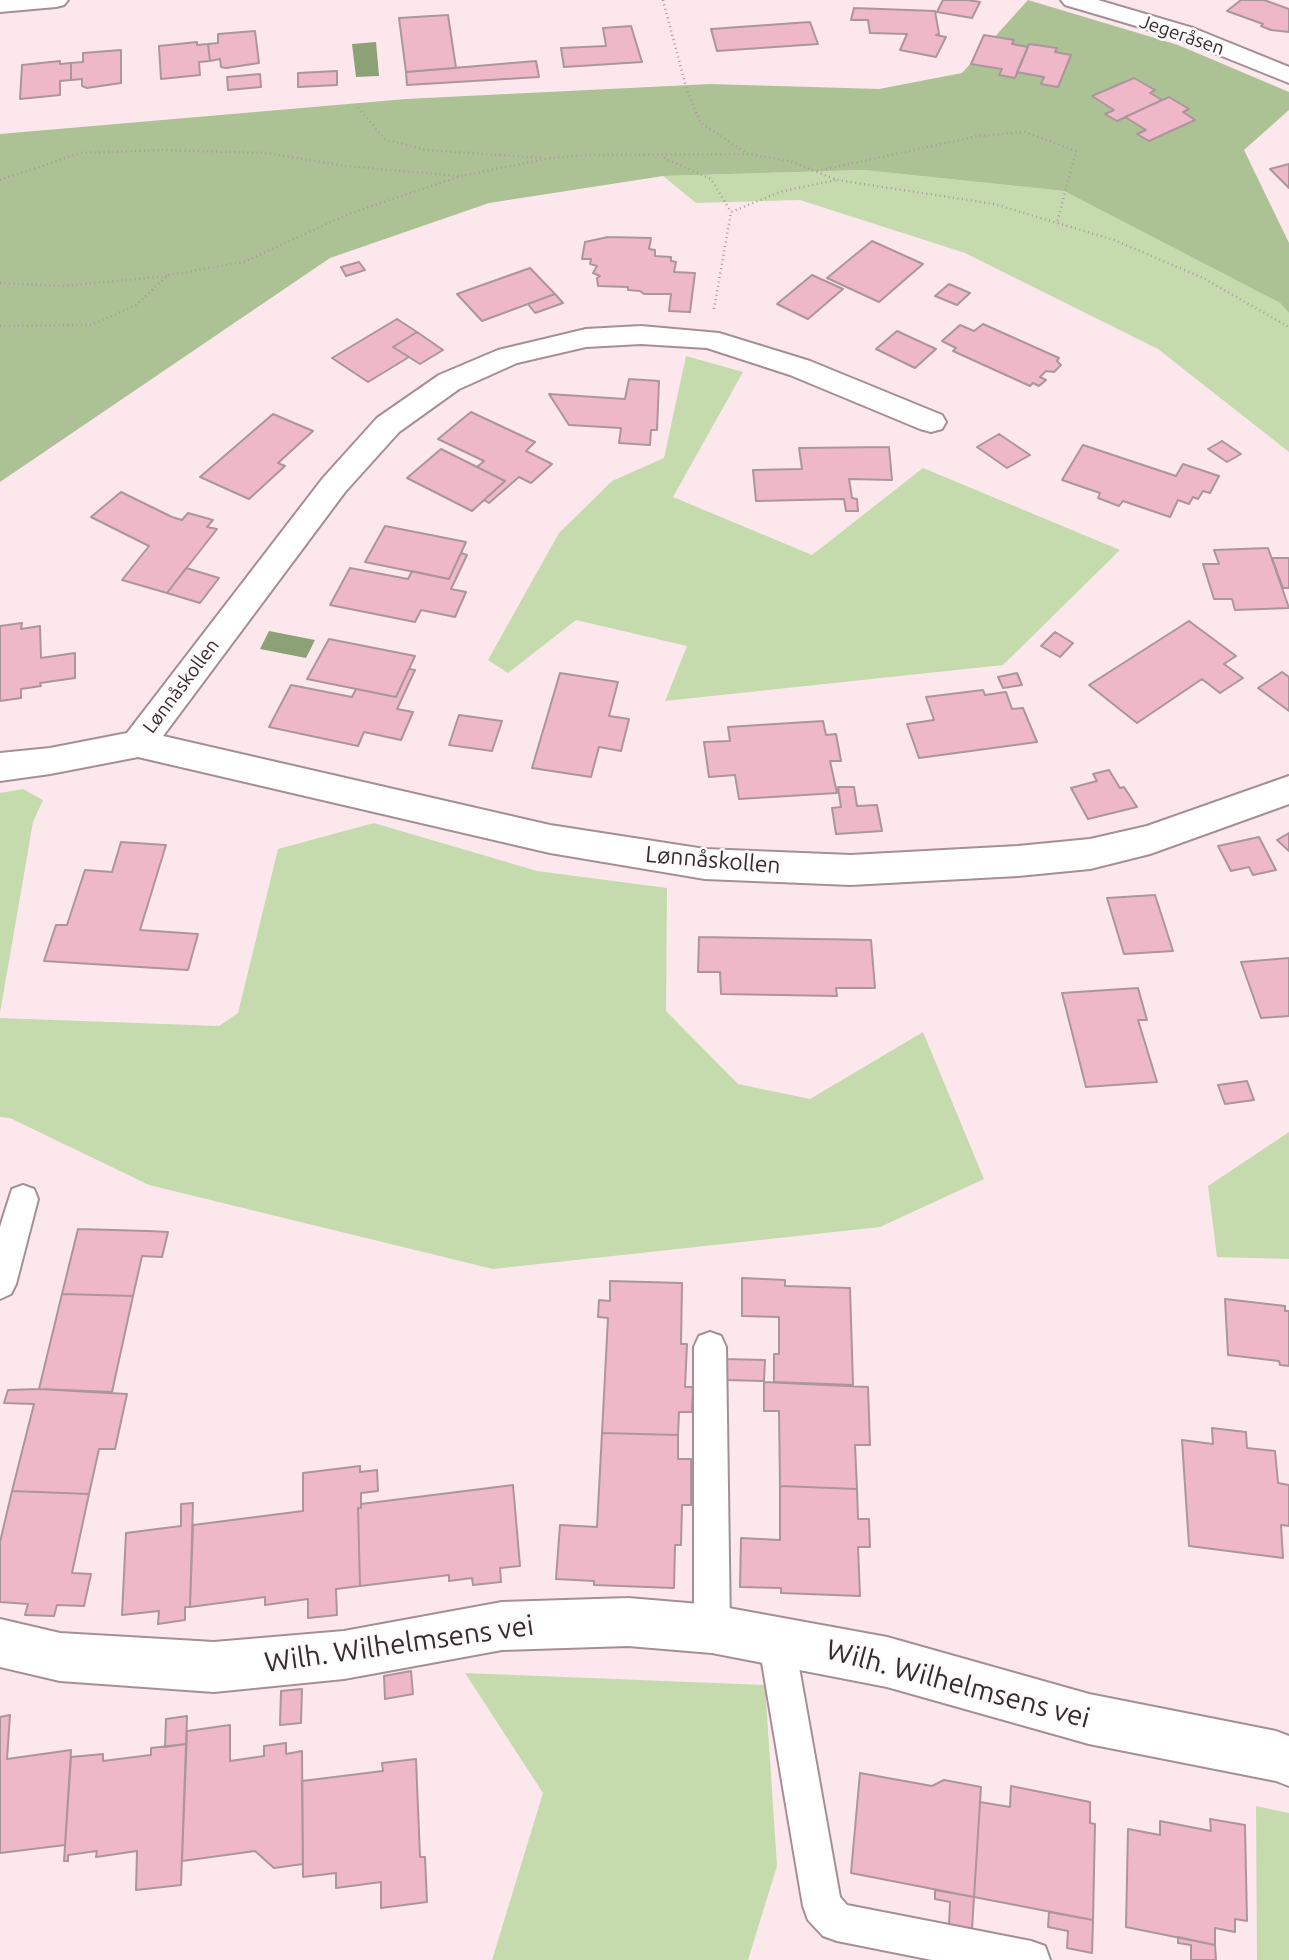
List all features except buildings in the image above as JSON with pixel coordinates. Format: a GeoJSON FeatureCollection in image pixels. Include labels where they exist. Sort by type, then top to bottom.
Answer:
{"type":"FeatureCollection","features":[{"type":"Feature","properties":{"kind":"street"},"geometry":{"type":"LineString","coordinates":[[0,5],[56,0]]}},
{"type":"Feature","properties":{"kind":"street","name":"Jegeråsen"},"geometry":{"type":"LineString","coordinates":[[1073,0],[1185,33],[1289,76]]}},
{"type":"Feature","properties":{"kind":"street","name":"Lønnåskollen"},"geometry":{"type":"LineString","coordinates":[[138,744],[334,485],[387,425],[449,382],[508,356],[586,338],[641,335],[709,339],[800,368],[930,422]]}},
{"type":"Feature","properties":{"kind":"street","name":"Lønnåskollen"},"geometry":{"type":"LineString","coordinates":[[0,767],[50,761],[138,744],[550,839],[705,864],[850,870],[1018,861],[1090,853],[1150,840],[1289,790]]}},
{"type":"Feature","properties":{"kind":"street","name":"Wilh. Wilhelmsens vei"},"geometry":{"type":"LineString","coordinates":[[0,1643],[60,1657],[215,1667],[344,1655],[502,1626],[628,1622],[712,1629],[887,1662],[1089,1719],[1276,1756],[1289,1761]]}},
{"type":"Feature","properties":{"kind":"lane"},"geometry":{"type":"LineString","coordinates":[[0,1284],[23,1199]]}},
{"type":"Feature","properties":{"kind":"lane"},"geometry":{"type":"LineString","coordinates":[[710,1347],[712,1629]]}},
{"type":"Feature","properties":{"kind":"lane"},"geometry":{"type":"LineString","coordinates":[[776,1639],[822,1906],[837,1922],[1031,1960]]}},
{"type":"Feature","properties":{"kind":"path"},"geometry":{"type":"LineString","coordinates":[[663,0],[686,87],[700,122],[749,154]]}},
{"type":"Feature","properties":{"kind":"path"},"geometry":{"type":"LineString","coordinates":[[358,108],[386,140],[428,150],[551,158]]}},
{"type":"Feature","properties":{"kind":"path"},"geometry":{"type":"LineString","coordinates":[[816,172],[978,136],[1025,132],[1076,151],[1057,223]]}},
{"type":"Feature","properties":{"kind":"path"},"geometry":{"type":"LineString","coordinates":[[0,180],[80,153],[162,150],[267,153],[345,166],[461,177]]}},
{"type":"Feature","properties":{"kind":"path"},"geometry":{"type":"LineString","coordinates":[[0,283],[64,286],[168,275],[244,262],[346,215],[461,177],[551,158],[587,155],[749,154],[790,161],[837,180],[994,204],[1114,240],[1203,278],[1289,327]]}},
{"type":"Feature","properties":{"kind":"path"},"geometry":{"type":"LineString","coordinates":[[660,156],[710,179],[731,212],[709,339]]}},
{"type":"Feature","properties":{"kind":"path"},"geometry":{"type":"LineString","coordinates":[[731,212],[783,191],[837,180]]}},
{"type":"Feature","properties":{"kind":"path"},"geometry":{"type":"LineString","coordinates":[[0,326],[91,325],[136,305],[168,275]]}},
{"type":"Feature","properties":{"kind":"shaded area"},"geometry":{"type":"Polygon","coordinates":[[[1028,0],[1178,45],[1289,92],[1289,110],[1244,150],[1289,243],[1289,313],[1280,303],[1064,191],[864,170],[663,176],[489,203],[330,258],[0,482],[0,134],[406,99],[710,84],[879,89],[962,73],[1028,0]]]}},
{"type":"Feature","properties":{"kind":"shaded area"},"geometry":{"type":"Polygon","coordinates":[[[376,42],[379,76],[356,77],[352,44],[376,42]]]}},
{"type":"Feature","properties":{"kind":"shaded area"},"geometry":{"type":"Polygon","coordinates":[[[864,170],[1064,191],[1280,303],[1289,313],[1289,452],[1158,349],[965,253],[800,200],[696,203],[663,176],[864,170]]]}},
{"type":"Feature","properties":{"kind":"shaded area"},"geometry":{"type":"Polygon","coordinates":[[[686,356],[743,372],[673,497],[812,555],[923,468],[1120,550],[1003,665],[665,701],[687,646],[576,620],[508,673],[488,660],[559,533],[612,481],[664,458],[686,356]]]}},
{"type":"Feature","properties":{"kind":"shaded area"},"geometry":{"type":"Polygon","coordinates":[[[269,631],[315,640],[306,658],[260,649],[269,631]]]}},
{"type":"Feature","properties":{"kind":"shaded area"},"geometry":{"type":"Polygon","coordinates":[[[23,789],[43,800],[33,822],[0,1013],[0,793],[23,789]]]}},
{"type":"Feature","properties":{"kind":"shaded area"},"geometry":{"type":"Polygon","coordinates":[[[374,823],[537,871],[667,888],[666,1011],[738,1084],[810,1099],[923,1032],[984,1179],[880,1227],[493,1269],[149,1185],[10,1118],[0,1117],[0,1018],[219,1026],[238,1013],[278,849],[374,823]]]}},
{"type":"Feature","properties":{"kind":"shaded area"},"geometry":{"type":"Polygon","coordinates":[[[1289,1132],[1289,1259],[1217,1257],[1208,1186],[1289,1132]]]}},
{"type":"Feature","properties":{"kind":"shaded area"},"geometry":{"type":"Polygon","coordinates":[[[465,1673],[765,1685],[777,1866],[748,1960],[492,1960],[543,1793],[465,1673]]]}},
{"type":"Feature","properties":{"kind":"shaded area"},"geometry":{"type":"Polygon","coordinates":[[[1256,1806],[1289,1813],[1289,1960],[1257,1960],[1256,1806]]]}}]}
